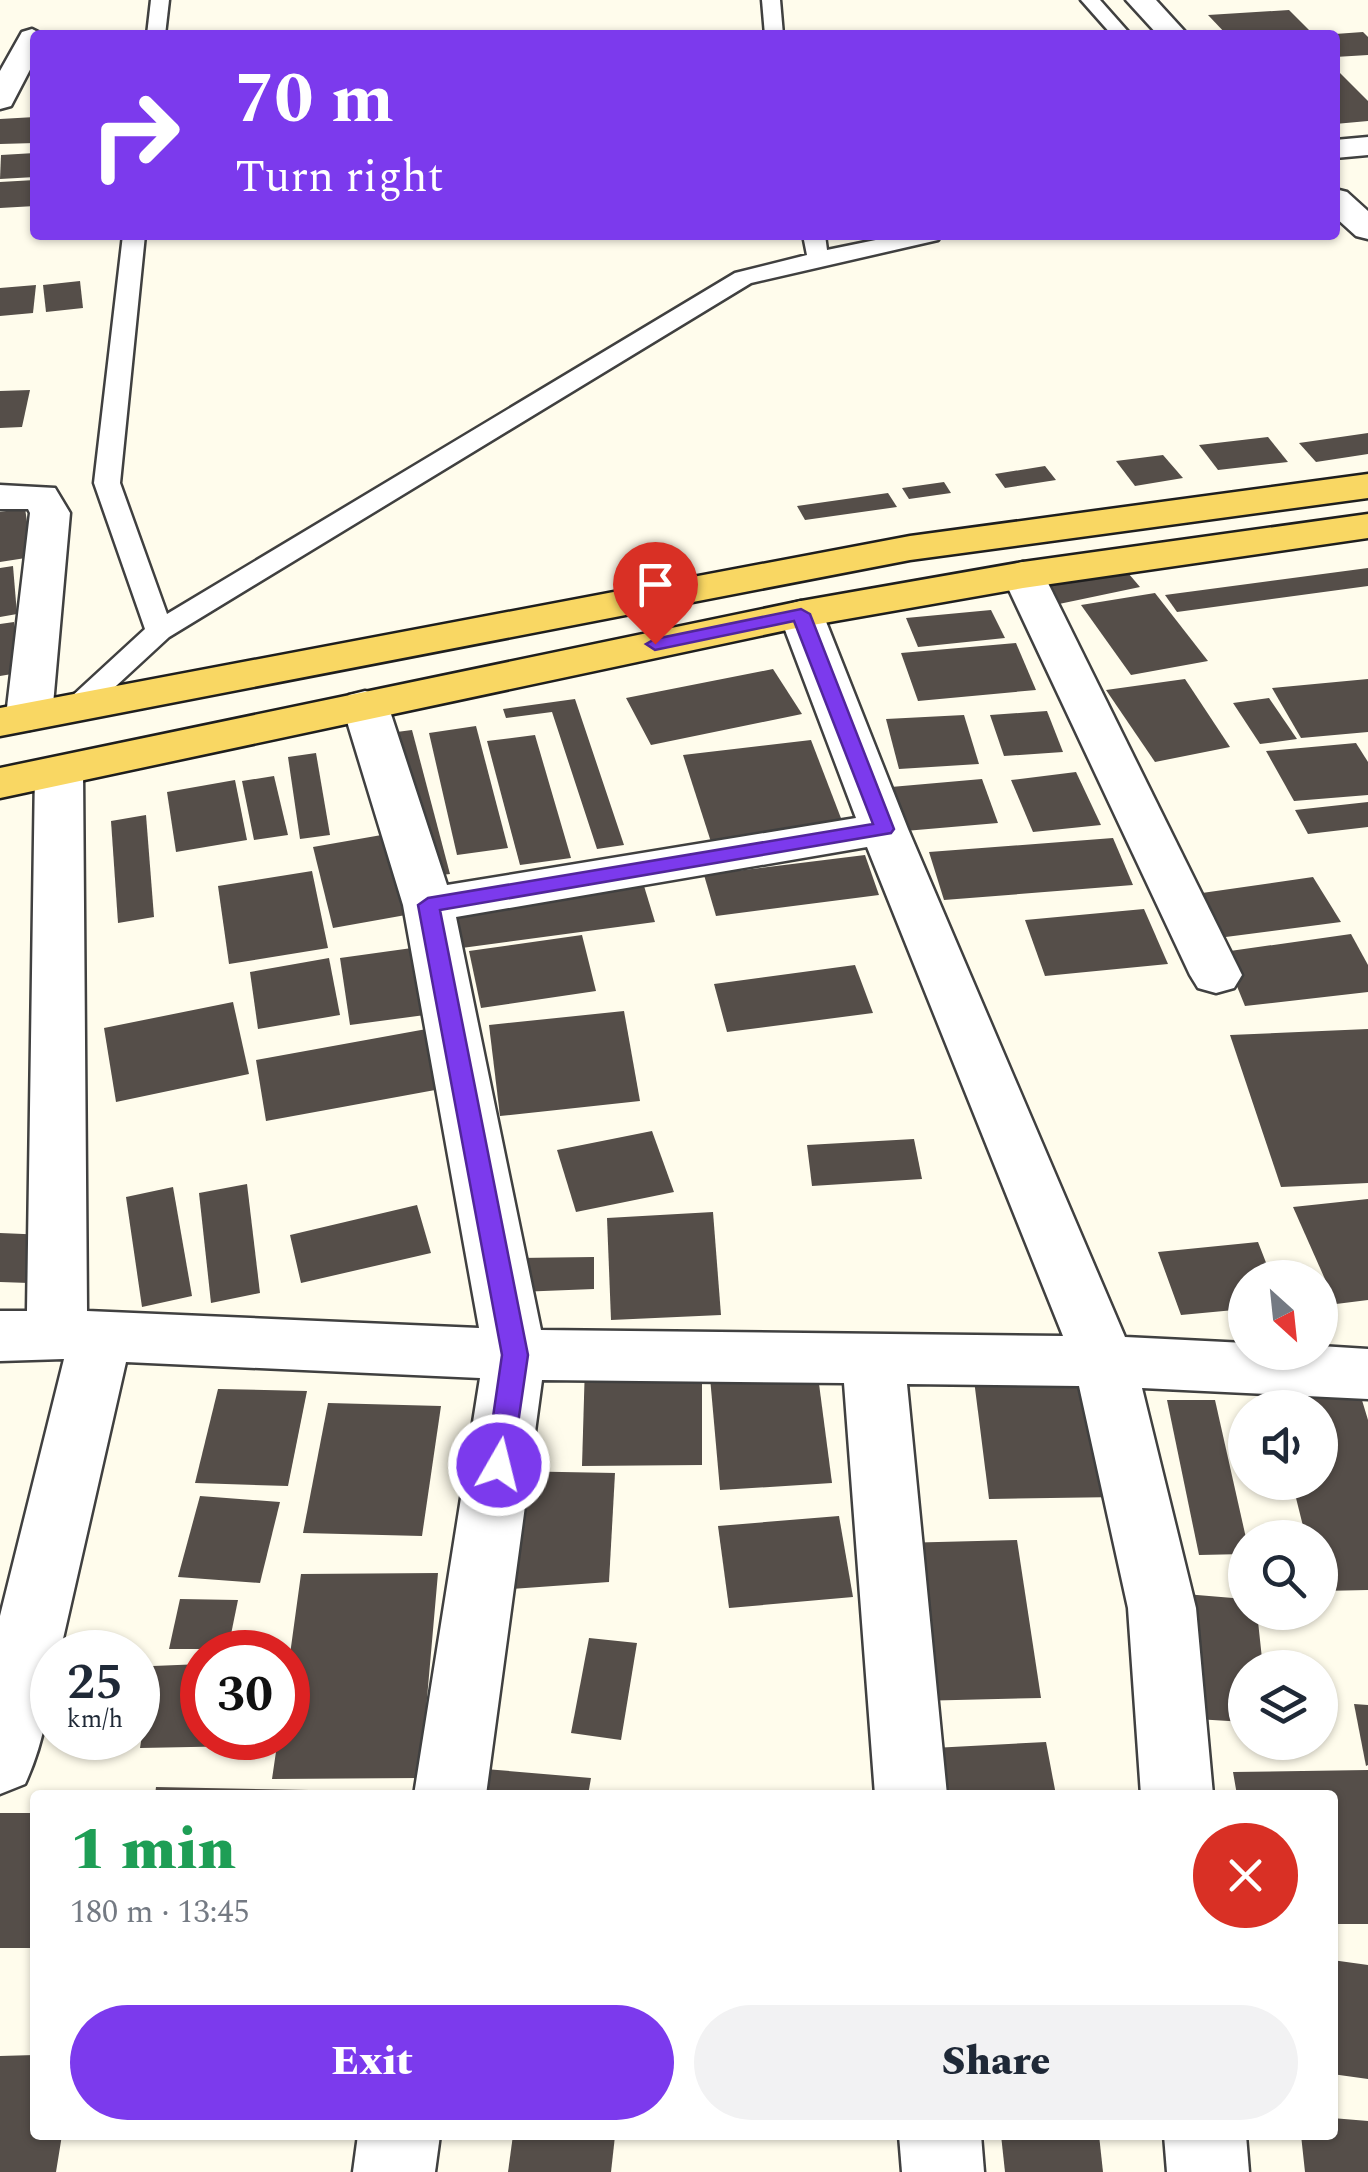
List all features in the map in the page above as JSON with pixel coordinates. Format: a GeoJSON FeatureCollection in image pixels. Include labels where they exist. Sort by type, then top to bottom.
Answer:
{"type":"FeatureCollection","features":[{"type":"Feature","properties":{"kind":"main road"},"geometry":{"type":"LineString","coordinates":[[14,719],[910,548],[1368,486]]}},
{"type":"Feature","properties":{"kind":"main road"},"geometry":{"type":"LineString","coordinates":[[0,783],[801,614],[1022,576],[1368,526]]}},
{"type":"Feature","properties":{"kind":"street"},"geometry":{"type":"LineString","coordinates":[[1140,0],[1169,30]]}},
{"type":"Feature","properties":{"kind":"street"},"geometry":{"type":"LineString","coordinates":[[0,100],[30,42]]}},
{"type":"Feature","properties":{"kind":"street"},"geometry":{"type":"LineString","coordinates":[[1340,149],[1368,146]]}},
{"type":"Feature","properties":{"kind":"street"},"geometry":{"type":"LineString","coordinates":[[1340,203],[1368,229]]}},
{"type":"Feature","properties":{"kind":"street"},"geometry":{"type":"LineString","coordinates":[[0,497],[41,497],[50,513],[14,719]]}},
{"type":"Feature","properties":{"kind":"street"},"geometry":{"type":"LineString","coordinates":[[1022,576],[1216,974]]}},
{"type":"Feature","properties":{"kind":"street"},"geometry":{"type":"LineString","coordinates":[[801,614],[884,829],[1104,1362],[1162,1608],[1177,1790]]}},
{"type":"Feature","properties":{"kind":"street"},"geometry":{"type":"LineString","coordinates":[[364,705],[428,905],[515,1355],[451,1790]]}},
{"type":"Feature","properties":{"kind":"street"},"geometry":{"type":"LineString","coordinates":[[0,1760],[78,1337],[59,771]]}},
{"type":"Feature","properties":{"kind":"street"},"geometry":{"type":"LineString","coordinates":[[428,905],[884,829]]}},
{"type":"Feature","properties":{"kind":"street"},"geometry":{"type":"LineString","coordinates":[[0,1336],[515,1355],[1104,1362],[1368,1374]]}},
{"type":"Feature","properties":{"kind":"street"},"geometry":{"type":"LineString","coordinates":[[873,1357],[911,1790]]}},
{"type":"Feature","properties":{"kind":"street"},"geometry":{"type":"LineString","coordinates":[[394,2172],[399,2140]]}},
{"type":"Feature","properties":{"kind":"street"},"geometry":{"type":"LineString","coordinates":[[940,2140],[943,2172]]}},
{"type":"Feature","properties":{"kind":"street"},"geometry":{"type":"LineString","coordinates":[[1205,2140],[1208,2172]]}},
{"type":"Feature","properties":{"kind":"lane"},"geometry":{"type":"LineString","coordinates":[[157,30],[160,0]]}},
{"type":"Feature","properties":{"kind":"lane"},"geometry":{"type":"LineString","coordinates":[[771,0],[774,30]]}},
{"type":"Feature","properties":{"kind":"lane"},"geometry":{"type":"LineString","coordinates":[[1090,0],[1117,30]]}},
{"type":"Feature","properties":{"kind":"lane"},"geometry":{"type":"LineString","coordinates":[[133,240],[106,482],[158,631]]}},
{"type":"Feature","properties":{"kind":"lane"},"geometry":{"type":"LineString","coordinates":[[80,704],[158,631],[743,278],[816,247],[882,240]]}},
{"type":"Feature","properties":{"kind":"building"},"geometry":{"type":"Polygon","coordinates":[[[1289,10],[1309,30],[1222,30],[1208,15],[1289,10]]]}},
{"type":"Feature","properties":{"kind":"building"},"geometry":{"type":"Polygon","coordinates":[[[1363,32],[1368,37],[1368,55],[1340,57],[1340,34],[1363,32]]]}},
{"type":"Feature","properties":{"kind":"building"},"geometry":{"type":"Polygon","coordinates":[[[1340,73],[1368,101],[1368,121],[1340,124],[1340,73]]]}},
{"type":"Feature","properties":{"kind":"building"},"geometry":{"type":"Polygon","coordinates":[[[30,117],[30,143],[0,144],[0,119],[30,117]]]}},
{"type":"Feature","properties":{"kind":"building"},"geometry":{"type":"Polygon","coordinates":[[[30,153],[30,177],[0,179],[1,155],[30,153]]]}},
{"type":"Feature","properties":{"kind":"building"},"geometry":{"type":"Polygon","coordinates":[[[30,180],[30,206],[0,208],[0,182],[30,180]]]}},
{"type":"Feature","properties":{"kind":"building"},"geometry":{"type":"Polygon","coordinates":[[[80,281],[83,308],[46,312],[43,285],[80,281]]]}},
{"type":"Feature","properties":{"kind":"building"},"geometry":{"type":"Polygon","coordinates":[[[36,285],[33,313],[0,316],[0,288],[36,285]]]}},
{"type":"Feature","properties":{"kind":"building"},"geometry":{"type":"Polygon","coordinates":[[[30,390],[22,427],[0,428],[0,391],[30,390]]]}},
{"type":"Feature","properties":{"kind":"building"},"geometry":{"type":"Polygon","coordinates":[[[1368,433],[1368,454],[1316,462],[1299,443],[1368,433]]]}},
{"type":"Feature","properties":{"kind":"building"},"geometry":{"type":"Polygon","coordinates":[[[1268,437],[1288,462],[1218,470],[1199,445],[1268,437]]]}},
{"type":"Feature","properties":{"kind":"building"},"geometry":{"type":"Polygon","coordinates":[[[1163,455],[1183,478],[1135,486],[1116,461],[1163,455]]]}},
{"type":"Feature","properties":{"kind":"building"},"geometry":{"type":"Polygon","coordinates":[[[1045,466],[1056,480],[1005,488],[995,474],[1045,466]]]}},
{"type":"Feature","properties":{"kind":"building"},"geometry":{"type":"Polygon","coordinates":[[[944,482],[951,493],[909,499],[902,488],[944,482]]]}},
{"type":"Feature","properties":{"kind":"building"},"geometry":{"type":"Polygon","coordinates":[[[888,493],[897,507],[805,520],[797,506],[888,493]]]}},
{"type":"Feature","properties":{"kind":"building"},"geometry":{"type":"Polygon","coordinates":[[[25,508],[32,557],[0,562],[0,512],[25,508]]]}},
{"type":"Feature","properties":{"kind":"building"},"geometry":{"type":"Polygon","coordinates":[[[13,566],[17,614],[0,617],[0,568],[13,566]]]}},
{"type":"Feature","properties":{"kind":"building"},"geometry":{"type":"Polygon","coordinates":[[[1123,567],[1140,587],[1059,604],[1042,583],[1123,567]]]}},
{"type":"Feature","properties":{"kind":"building"},"geometry":{"type":"Polygon","coordinates":[[[1368,568],[1368,586],[1177,612],[1165,595],[1368,568]]]}},
{"type":"Feature","properties":{"kind":"building"},"geometry":{"type":"Polygon","coordinates":[[[1155,593],[1208,661],[1131,675],[1081,605],[1155,593]]]}},
{"type":"Feature","properties":{"kind":"building"},"geometry":{"type":"Polygon","coordinates":[[[991,610],[1005,638],[918,647],[906,618],[991,610]]]}},
{"type":"Feature","properties":{"kind":"building"},"geometry":{"type":"Polygon","coordinates":[[[14,622],[18,673],[0,676],[0,624],[14,622]]]}},
{"type":"Feature","properties":{"kind":"building"},"geometry":{"type":"Polygon","coordinates":[[[1016,643],[1036,690],[918,701],[901,653],[1016,643]]]}},
{"type":"Feature","properties":{"kind":"building"},"geometry":{"type":"Polygon","coordinates":[[[773,669],[802,714],[651,745],[626,698],[773,669]]]}},
{"type":"Feature","properties":{"kind":"building"},"geometry":{"type":"Polygon","coordinates":[[[1185,679],[1230,747],[1155,762],[1106,690],[1185,679]]]}},
{"type":"Feature","properties":{"kind":"building"},"geometry":{"type":"Polygon","coordinates":[[[1368,679],[1368,732],[1301,738],[1272,688],[1368,679]]]}},
{"type":"Feature","properties":{"kind":"building"},"geometry":{"type":"Polygon","coordinates":[[[1269,698],[1297,739],[1260,744],[1233,703],[1269,698]]]}},
{"type":"Feature","properties":{"kind":"building"},"geometry":{"type":"Polygon","coordinates":[[[575,699],[624,845],[597,849],[552,712],[506,718],[503,709],[575,699]]]}},
{"type":"Feature","properties":{"kind":"building"},"geometry":{"type":"Polygon","coordinates":[[[1047,711],[1063,752],[1004,756],[990,715],[1047,711]]]}},
{"type":"Feature","properties":{"kind":"building"},"geometry":{"type":"Polygon","coordinates":[[[964,715],[979,764],[899,769],[886,719],[964,715]]]}},
{"type":"Feature","properties":{"kind":"building"},"geometry":{"type":"Polygon","coordinates":[[[476,726],[508,848],[457,855],[429,733],[476,726]]]}},
{"type":"Feature","properties":{"kind":"building"},"geometry":{"type":"Polygon","coordinates":[[[412,730],[450,874],[426,877],[389,733],[412,730]]]}},
{"type":"Feature","properties":{"kind":"building"},"geometry":{"type":"Polygon","coordinates":[[[535,735],[571,858],[520,865],[487,741],[535,735]]]}},
{"type":"Feature","properties":{"kind":"building"},"geometry":{"type":"Polygon","coordinates":[[[811,740],[844,826],[711,842],[683,755],[811,740]]]}},
{"type":"Feature","properties":{"kind":"building"},"geometry":{"type":"Polygon","coordinates":[[[1356,743],[1368,762],[1368,795],[1294,801],[1266,751],[1356,743]]]}},
{"type":"Feature","properties":{"kind":"building"},"geometry":{"type":"Polygon","coordinates":[[[316,753],[330,835],[300,839],[288,757],[316,753]]]}},
{"type":"Feature","properties":{"kind":"building"},"geometry":{"type":"Polygon","coordinates":[[[1076,772],[1101,825],[1033,832],[1011,780],[1076,772]]]}},
{"type":"Feature","properties":{"kind":"building"},"geometry":{"type":"Polygon","coordinates":[[[274,776],[288,835],[254,840],[242,781],[274,776]]]}},
{"type":"Feature","properties":{"kind":"building"},"geometry":{"type":"Polygon","coordinates":[[[982,779],[998,823],[905,831],[891,787],[982,779]]]}},
{"type":"Feature","properties":{"kind":"building"},"geometry":{"type":"Polygon","coordinates":[[[235,780],[247,840],[176,852],[167,792],[235,780]]]}},
{"type":"Feature","properties":{"kind":"building"},"geometry":{"type":"Polygon","coordinates":[[[1368,802],[1368,827],[1308,834],[1295,810],[1368,802]]]}},
{"type":"Feature","properties":{"kind":"building"},"geometry":{"type":"Polygon","coordinates":[[[146,815],[154,917],[118,923],[111,821],[146,815]]]}},
{"type":"Feature","properties":{"kind":"building"},"geometry":{"type":"Polygon","coordinates":[[[393,833],[417,913],[333,928],[313,847],[393,833]]]}},
{"type":"Feature","properties":{"kind":"building"},"geometry":{"type":"Polygon","coordinates":[[[1113,838],[1133,885],[944,900],[929,852],[1113,838]]]}},
{"type":"Feature","properties":{"kind":"building"},"geometry":{"type":"Polygon","coordinates":[[[865,855],[879,895],[716,916],[704,875],[865,855]]]}},
{"type":"Feature","properties":{"kind":"building"},"geometry":{"type":"Polygon","coordinates":[[[312,871],[328,948],[229,964],[218,886],[312,871]]]}},
{"type":"Feature","properties":{"kind":"building"},"geometry":{"type":"Polygon","coordinates":[[[1313,877],[1341,922],[1218,938],[1195,894],[1313,877]]]}},
{"type":"Feature","properties":{"kind":"building"},"geometry":{"type":"Polygon","coordinates":[[[644,886],[655,922],[447,950],[440,914],[644,886]]]}},
{"type":"Feature","properties":{"kind":"building"},"geometry":{"type":"Polygon","coordinates":[[[1144,909],[1168,964],[1045,976],[1025,920],[1144,909]]]}},
{"type":"Feature","properties":{"kind":"building"},"geometry":{"type":"Polygon","coordinates":[[[1351,934],[1368,965],[1368,992],[1245,1006],[1223,952],[1351,934]]]}},
{"type":"Feature","properties":{"kind":"building"},"geometry":{"type":"Polygon","coordinates":[[[582,935],[596,991],[481,1008],[469,951],[582,935]]]}},
{"type":"Feature","properties":{"kind":"building"},"geometry":{"type":"Polygon","coordinates":[[[412,948],[425,1015],[350,1025],[340,958],[412,948]]]}},
{"type":"Feature","properties":{"kind":"building"},"geometry":{"type":"Polygon","coordinates":[[[329,958],[340,1015],[258,1029],[250,972],[329,958]]]}},
{"type":"Feature","properties":{"kind":"building"},"geometry":{"type":"Polygon","coordinates":[[[855,965],[873,1013],[727,1032],[714,984],[855,965]]]}},
{"type":"Feature","properties":{"kind":"building"},"geometry":{"type":"Polygon","coordinates":[[[233,1002],[249,1074],[116,1102],[104,1028],[233,1002]]]}},
{"type":"Feature","properties":{"kind":"building"},"geometry":{"type":"Polygon","coordinates":[[[624,1011],[640,1101],[500,1116],[489,1025],[624,1011]]]}},
{"type":"Feature","properties":{"kind":"building"},"geometry":{"type":"Polygon","coordinates":[[[432,1028],[446,1088],[266,1121],[256,1060],[432,1028]]]}},
{"type":"Feature","properties":{"kind":"building"},"geometry":{"type":"Polygon","coordinates":[[[1368,1029],[1368,1183],[1281,1187],[1230,1035],[1368,1029]]]}},
{"type":"Feature","properties":{"kind":"building"},"geometry":{"type":"Polygon","coordinates":[[[652,1131],[674,1192],[576,1212],[557,1150],[652,1131]]]}},
{"type":"Feature","properties":{"kind":"building"},"geometry":{"type":"Polygon","coordinates":[[[914,1139],[922,1179],[812,1186],[807,1145],[914,1139]]]}},
{"type":"Feature","properties":{"kind":"building"},"geometry":{"type":"Polygon","coordinates":[[[247,1184],[260,1293],[211,1303],[199,1193],[247,1184]]]}},
{"type":"Feature","properties":{"kind":"building"},"geometry":{"type":"Polygon","coordinates":[[[173,1187],[192,1296],[142,1307],[126,1197],[173,1187]]]}},
{"type":"Feature","properties":{"kind":"building"},"geometry":{"type":"Polygon","coordinates":[[[1368,1199],[1368,1300],[1338,1304],[1338,1260],[1316,1260],[1293,1207],[1368,1199]]]}},
{"type":"Feature","properties":{"kind":"building"},"geometry":{"type":"Polygon","coordinates":[[[417,1205],[431,1253],[301,1283],[290,1235],[417,1205]]]}},
{"type":"Feature","properties":{"kind":"building"},"geometry":{"type":"Polygon","coordinates":[[[713,1212],[721,1315],[611,1320],[607,1218],[713,1212]]]}},
{"type":"Feature","properties":{"kind":"building"},"geometry":{"type":"Polygon","coordinates":[[[0,1233],[47,1235],[29,1283],[0,1282],[0,1233]]]}},
{"type":"Feature","properties":{"kind":"building"},"geometry":{"type":"Polygon","coordinates":[[[1258,1242],[1265,1260],[1228,1260],[1228,1311],[1181,1315],[1158,1252],[1258,1242]]]}},
{"type":"Feature","properties":{"kind":"building"},"geometry":{"type":"Polygon","coordinates":[[[594,1257],[594,1289],[518,1292],[518,1258],[594,1257]]]}},
{"type":"Feature","properties":{"kind":"building"},"geometry":{"type":"Polygon","coordinates":[[[816,1361],[832,1483],[720,1490],[709,1366],[816,1361]]]}},
{"type":"Feature","properties":{"kind":"building"},"geometry":{"type":"Polygon","coordinates":[[[702,1363],[702,1465],[582,1466],[585,1364],[702,1363]]]}},
{"type":"Feature","properties":{"kind":"building"},"geometry":{"type":"Polygon","coordinates":[[[1100,1378],[1120,1497],[989,1499],[974,1380],[1100,1378]]]}},
{"type":"Feature","properties":{"kind":"building"},"geometry":{"type":"Polygon","coordinates":[[[1358,1387],[1368,1420],[1368,1590],[1338,1591],[1338,1520],[1302,1520],[1296,1500],[1338,1500],[1338,1390],[1267,1389],[1358,1387]]]}},
{"type":"Feature","properties":{"kind":"building"},"geometry":{"type":"Polygon","coordinates":[[[218,1389],[307,1391],[288,1486],[195,1483],[218,1389]]]}},
{"type":"Feature","properties":{"kind":"building"},"geometry":{"type":"Polygon","coordinates":[[[1167,1400],[1215,1400],[1228,1458],[1228,1500],[1237,1500],[1242,1520],[1228,1520],[1228,1554],[1199,1555],[1167,1400]]]}},
{"type":"Feature","properties":{"kind":"building"},"geometry":{"type":"Polygon","coordinates":[[[328,1403],[441,1406],[422,1536],[303,1533],[328,1403]]]}},
{"type":"Feature","properties":{"kind":"building"},"geometry":{"type":"Polygon","coordinates":[[[509,1471],[615,1473],[609,1582],[498,1590],[509,1471]]]}},
{"type":"Feature","properties":{"kind":"building"},"geometry":{"type":"Polygon","coordinates":[[[200,1496],[280,1502],[260,1583],[178,1577],[200,1496]]]}},
{"type":"Feature","properties":{"kind":"building"},"geometry":{"type":"Polygon","coordinates":[[[839,1516],[853,1597],[729,1608],[718,1526],[839,1516]]]}},
{"type":"Feature","properties":{"kind":"building"},"geometry":{"type":"Polygon","coordinates":[[[1017,1540],[1041,1698],[915,1701],[899,1543],[1017,1540]]]}},
{"type":"Feature","properties":{"kind":"building"},"geometry":{"type":"Polygon","coordinates":[[[438,1573],[420,1778],[272,1779],[275,1760],[310,1760],[310,1630],[293,1630],[301,1574],[438,1573]]]}},
{"type":"Feature","properties":{"kind":"building"},"geometry":{"type":"Polygon","coordinates":[[[1185,1594],[1228,1598],[1228,1630],[1259,1630],[1261,1650],[1228,1650],[1228,1721],[1196,1719],[1185,1594]]]}},
{"type":"Feature","properties":{"kind":"building"},"geometry":{"type":"Polygon","coordinates":[[[180,1599],[238,1600],[232,1630],[180,1630],[180,1649],[169,1649],[180,1599]]]}},
{"type":"Feature","properties":{"kind":"building"},"geometry":{"type":"Polygon","coordinates":[[[589,1638],[637,1643],[621,1740],[571,1733],[589,1638]]]}},
{"type":"Feature","properties":{"kind":"building"},"geometry":{"type":"Polygon","coordinates":[[[180,1665],[180,1747],[160,1748],[160,1666],[180,1665]]]}},
{"type":"Feature","properties":{"kind":"building"},"geometry":{"type":"Polygon","coordinates":[[[1354,1704],[1368,1705],[1366,1766],[1354,1704]]]}},
{"type":"Feature","properties":{"kind":"building"},"geometry":{"type":"Polygon","coordinates":[[[1046,1742],[1055,1790],[939,1790],[933,1748],[1046,1742]]]}},
{"type":"Feature","properties":{"kind":"building"},"geometry":{"type":"Polygon","coordinates":[[[485,1769],[591,1778],[589,1790],[481,1790],[485,1769]]]}},
{"type":"Feature","properties":{"kind":"building"},"geometry":{"type":"Polygon","coordinates":[[[1368,1770],[1368,1924],[1338,1924],[1338,1790],[1236,1790],[1233,1772],[1368,1770]]]}},
{"type":"Feature","properties":{"kind":"building"},"geometry":{"type":"Polygon","coordinates":[[[156,1787],[309,1790],[156,1790],[156,1787]]]}},
{"type":"Feature","properties":{"kind":"building"},"geometry":{"type":"Polygon","coordinates":[[[0,1813],[30,1813],[30,1948],[0,1948],[0,1813]]]}},
{"type":"Feature","properties":{"kind":"building"},"geometry":{"type":"Polygon","coordinates":[[[1338,1961],[1368,1965],[1368,2079],[1338,2075],[1338,1961]]]}},
{"type":"Feature","properties":{"kind":"building"},"geometry":{"type":"Polygon","coordinates":[[[30,2055],[30,2140],[61,2140],[56,2172],[0,2172],[0,2056],[30,2055]]]}},
{"type":"Feature","properties":{"kind":"building"},"geometry":{"type":"Polygon","coordinates":[[[1338,2118],[1368,2121],[1368,2172],[1305,2172],[1302,2140],[1338,2140],[1338,2118]]]}},
{"type":"Feature","properties":{"kind":"building"},"geometry":{"type":"Polygon","coordinates":[[[512,2140],[615,2140],[611,2172],[508,2172],[512,2140]]]}},
{"type":"Feature","properties":{"kind":"building"},"geometry":{"type":"Polygon","coordinates":[[[1002,2140],[1100,2140],[1103,2172],[1005,2172],[1002,2140]]]}},
{"type":"Feature","properties":{"kind":"route"},"geometry":{"type":"LineString","coordinates":[[499,1465],[515,1355],[428,905],[884,829],[801,614],[655,644]]}}]}
